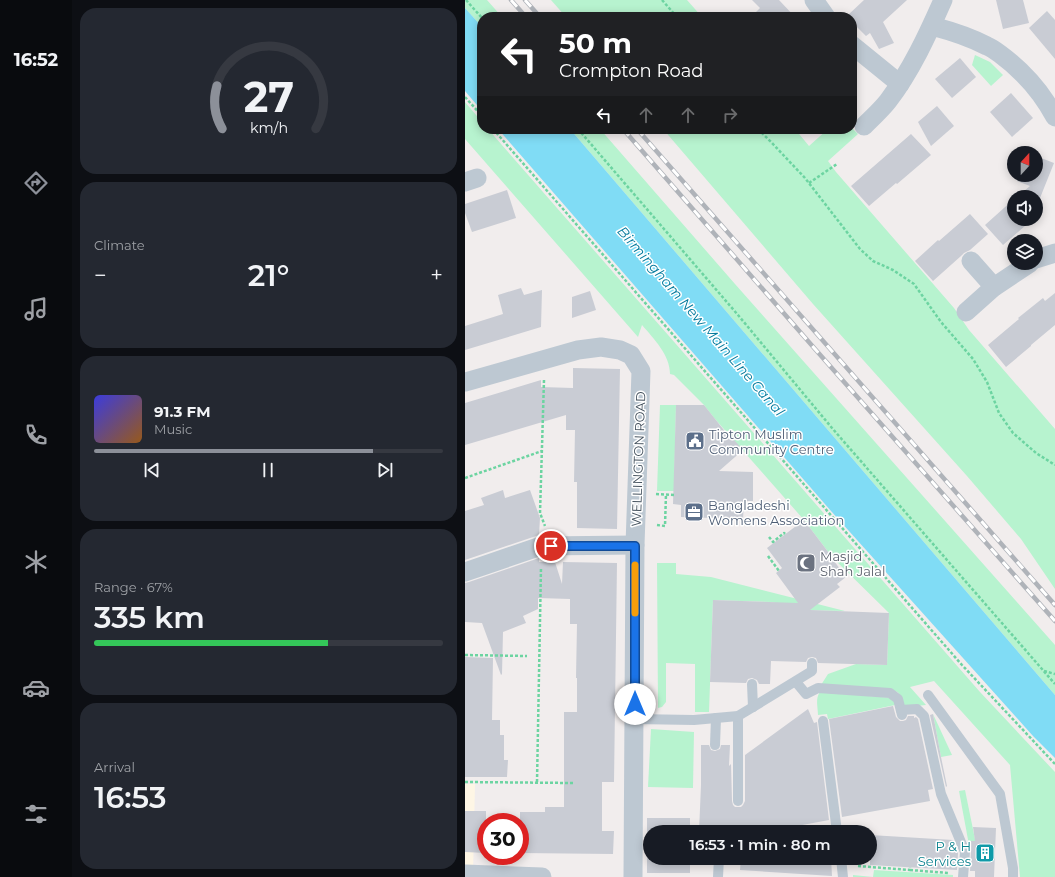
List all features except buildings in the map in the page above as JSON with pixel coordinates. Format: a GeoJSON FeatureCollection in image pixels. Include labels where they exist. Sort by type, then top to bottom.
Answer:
{"type":"FeatureCollection","features":[{"type":"Feature","properties":{"kind":"street"},"geometry":{"type":"LineString","coordinates":[[814,0],[822,12]]}},
{"type":"Feature","properties":{"kind":"street"},"geometry":{"type":"LineString","coordinates":[[864,126],[887,102],[900,84],[932,26],[943,0]]}},
{"type":"Feature","properties":{"kind":"street"},"geometry":{"type":"LineString","coordinates":[[932,26],[961,34],[989,46],[1009,61],[1031,81],[1053,107]]}},
{"type":"Feature","properties":{"kind":"street"},"geometry":{"type":"LineString","coordinates":[[857,49],[900,84]]}},
{"type":"Feature","properties":{"kind":"street"},"geometry":{"type":"LineString","coordinates":[[1043,256],[1055,252]]}},
{"type":"Feature","properties":{"kind":"street"},"geometry":{"type":"LineString","coordinates":[[971,261],[994,287]]}},
{"type":"Feature","properties":{"kind":"street"},"geometry":{"type":"LineString","coordinates":[[966,312],[994,287],[1020,270]]}},
{"type":"Feature","properties":{"kind":"street","name":"WELLINGTON ROAD"},"geometry":{"type":"LineString","coordinates":[[544,359],[578,350],[601,347],[619,350],[631,355],[641,371],[635,546],[633,877]]}},
{"type":"Feature","properties":{"kind":"street"},"geometry":{"type":"LineString","coordinates":[[465,382],[544,359]]}},
{"type":"Feature","properties":{"kind":"street"},"geometry":{"type":"LineString","coordinates":[[465,572],[546,546],[635,546]]}},
{"type":"Feature","properties":{"kind":"street"},"geometry":{"type":"LineString","coordinates":[[465,874],[542,877]]}},
{"type":"Feature","properties":{"kind":"lane"},"geometry":{"type":"LineString","coordinates":[[634,719],[694,720],[738,716],[812,671],[812,662]]}},
{"type":"Feature","properties":{"kind":"lane"},"geometry":{"type":"LineString","coordinates":[[796,682],[806,694],[818,688],[889,693],[898,698],[902,713],[917,709],[924,716],[941,794],[965,852],[963,875]]}},
{"type":"Feature","properties":{"kind":"lane"},"geometry":{"type":"LineString","coordinates":[[752,684],[753,707]]}},
{"type":"Feature","properties":{"kind":"lane"},"geometry":{"type":"LineString","coordinates":[[928,695],[1001,794],[1013,868],[1013,877]]}},
{"type":"Feature","properties":{"kind":"lane"},"geometry":{"type":"LineString","coordinates":[[738,716],[738,801]]}},
{"type":"Feature","properties":{"kind":"lane"},"geometry":{"type":"LineString","coordinates":[[715,745],[716,718]]}},
{"type":"Feature","properties":{"kind":"lane"},"geometry":{"type":"LineString","coordinates":[[823,721],[836,825]]}},
{"type":"Feature","properties":{"kind":"lane"},"geometry":{"type":"LineString","coordinates":[[718,877],[719,865]]}},
{"type":"Feature","properties":{"kind":"lane"},"geometry":{"type":"LineString","coordinates":[[841,865],[843,877]]}},
{"type":"Feature","properties":{"kind":"path"},"geometry":{"type":"LineString","coordinates":[[466,0],[477,12]]}},
{"type":"Feature","properties":{"kind":"path"},"geometry":{"type":"LineString","coordinates":[[662,0],[673,12]]}},
{"type":"Feature","properties":{"kind":"path"},"geometry":{"type":"LineString","coordinates":[[465,97],[477,110]]}},
{"type":"Feature","properties":{"kind":"path"},"geometry":{"type":"LineString","coordinates":[[497,134],[962,665],[1055,764]]}},
{"type":"Feature","properties":{"kind":"path"},"geometry":{"type":"LineString","coordinates":[[582,134],[738,315],[832,428],[1055,684]]}},
{"type":"Feature","properties":{"kind":"path"},"geometry":{"type":"LineString","coordinates":[[763,134],[809,183],[860,249],[873,261],[893,270],[914,284],[941,322],[973,360],[987,382],[999,413],[1013,433],[1036,453],[1055,466]]}},
{"type":"Feature","properties":{"kind":"path"},"geometry":{"type":"LineString","coordinates":[[809,183],[837,164]]}},
{"type":"Feature","properties":{"kind":"path"},"geometry":{"type":"LineString","coordinates":[[537,782],[546,546],[540,513],[544,359]]}},
{"type":"Feature","properties":{"kind":"path"},"geometry":{"type":"LineString","coordinates":[[465,478],[542,451]]}},
{"type":"Feature","properties":{"kind":"path"},"geometry":{"type":"LineString","coordinates":[[657,526],[665,526],[666,494],[674,495]]}},
{"type":"Feature","properties":{"kind":"path"},"geometry":{"type":"LineString","coordinates":[[769,537],[773,542],[784,533],[785,534]]}},
{"type":"Feature","properties":{"kind":"path"},"geometry":{"type":"LineString","coordinates":[[768,556],[779,571]]}},
{"type":"Feature","properties":{"kind":"path"},"geometry":{"type":"LineString","coordinates":[[465,655],[527,656]]}},
{"type":"Feature","properties":{"kind":"path"},"geometry":{"type":"LineString","coordinates":[[1044,670],[1055,674]]}},
{"type":"Feature","properties":{"kind":"path"},"geometry":{"type":"LineString","coordinates":[[465,782],[573,783]]}},
{"type":"Feature","properties":{"kind":"path"},"geometry":{"type":"LineString","coordinates":[[876,865],[963,875]]}},
{"type":"Feature","properties":{"kind":"shaded area"},"geometry":{"type":"Polygon","coordinates":[[[465,784],[475,784],[473,874],[465,877],[465,784]]]}},
{"type":"Feature","properties":{"kind":"green space"},"geometry":{"type":"Polygon","coordinates":[[[465,0],[487,0],[498,12],[477,12],[477,21],[465,8],[465,0]]]}},
{"type":"Feature","properties":{"kind":"green space"},"geometry":{"type":"Polygon","coordinates":[[[551,0],[687,0],[698,12],[562,12],[551,0]]]}},
{"type":"Feature","properties":{"kind":"green space"},"geometry":{"type":"Polygon","coordinates":[[[975,55],[990,62],[1003,75],[991,86],[972,65],[975,55]]]}},
{"type":"Feature","properties":{"kind":"green space"},"geometry":{"type":"Polygon","coordinates":[[[465,102],[477,116],[477,134],[492,134],[980,692],[1055,772],[1055,877],[1020,877],[1010,765],[934,681],[910,687],[926,705],[905,707],[900,695],[896,691],[889,689],[821,685],[828,674],[856,664],[887,665],[889,613],[832,557],[804,520],[704,405],[674,375],[670,374],[664,354],[642,325],[638,337],[465,139],[465,102]]]}},
{"type":"Feature","properties":{"kind":"green space"},"geometry":{"type":"Polygon","coordinates":[[[574,134],[604,134],[735,284],[1055,645],[1055,695],[574,134]]]}},
{"type":"Feature","properties":{"kind":"green space"},"geometry":{"type":"Polygon","coordinates":[[[667,134],[799,134],[809,146],[822,134],[858,134],[828,161],[954,308],[969,330],[1055,429],[1055,589],[1021,539],[967,476],[813,304],[667,134]]]}},
{"type":"Feature","properties":{"kind":"green space"},"geometry":{"type":"Polygon","coordinates":[[[660,405],[676,405],[674,491],[657,491],[660,405]]]}},
{"type":"Feature","properties":{"kind":"green space"},"geometry":{"type":"Polygon","coordinates":[[[657,563],[676,563],[676,574],[711,577],[845,611],[798,610],[772,602],[713,600],[709,712],[695,712],[695,664],[666,663],[666,702],[662,707],[658,708],[657,563]]]}},
{"type":"Feature","properties":{"kind":"green space"},"geometry":{"type":"Polygon","coordinates":[[[820,692],[893,698],[895,705],[828,719],[827,714],[818,715],[817,700],[820,692]]]}},
{"type":"Feature","properties":{"kind":"green space"},"geometry":{"type":"Polygon","coordinates":[[[933,714],[952,755],[941,757],[933,714]]]}},
{"type":"Feature","properties":{"kind":"green space"},"geometry":{"type":"Polygon","coordinates":[[[651,729],[694,732],[693,788],[648,787],[651,729]]]}},
{"type":"Feature","properties":{"kind":"green space"},"geometry":{"type":"Polygon","coordinates":[[[965,790],[976,844],[969,845],[959,791],[965,790]]]}},
{"type":"Feature","properties":{"kind":"green space"},"geometry":{"type":"Polygon","coordinates":[[[874,870],[953,875],[953,877],[873,877],[874,870]]]}},
{"type":"Feature","properties":{"kind":"green space"},"geometry":{"type":"Polygon","coordinates":[[[853,875],[873,877],[853,877],[853,875]]]}},
{"type":"Feature","properties":{"kind":"water"},"geometry":{"type":"Polygon","coordinates":[[[465,8],[477,21],[477,105],[465,91],[465,8]]]}},
{"type":"Feature","properties":{"kind":"water","name":"Birmingham New Main Line Canal"},"geometry":{"type":"Polygon","coordinates":[[[502,134],[574,134],[1055,695],[1055,758],[1033,736],[831,511],[502,134]]]}},
{"type":"Feature","properties":{"kind":"railway"},"geometry":{"type":"LineString","coordinates":[[511,0],[522,12]]}},
{"type":"Feature","properties":{"kind":"railway"},"geometry":{"type":"LineString","coordinates":[[525,0],[536,12]]}},
{"type":"Feature","properties":{"kind":"railway"},"geometry":{"type":"LineString","coordinates":[[627,134],[1055,621]]}},
{"type":"Feature","properties":{"kind":"railway"},"geometry":{"type":"LineString","coordinates":[[641,134],[1055,605]]}},
{"type":"Feature","properties":{"kind":"slow traffic"},"geometry":{"type":"LineString","coordinates":[[635,565],[635,613]]}},
{"type":"Feature","properties":{"kind":"place","name":"Tipton Muslim Community Centre"},"geometry":{"type":"Point","coordinates":[695,441]}},
{"type":"Feature","properties":{"kind":"place","name":"Bangladeshi Womens Association"},"geometry":{"type":"Point","coordinates":[694,512]}},
{"type":"Feature","properties":{"kind":"place","name":"Masjid Shah Jalal"},"geometry":{"type":"Point","coordinates":[806,563]}},
{"type":"Feature","properties":{"kind":"place","name":"P & H Services"},"geometry":{"type":"Point","coordinates":[985,853]}},
{"type":"Feature","properties":{"kind":"route"},"geometry":{"type":"LineString","coordinates":[[551,546],[635,546],[635,704]]}}]}
